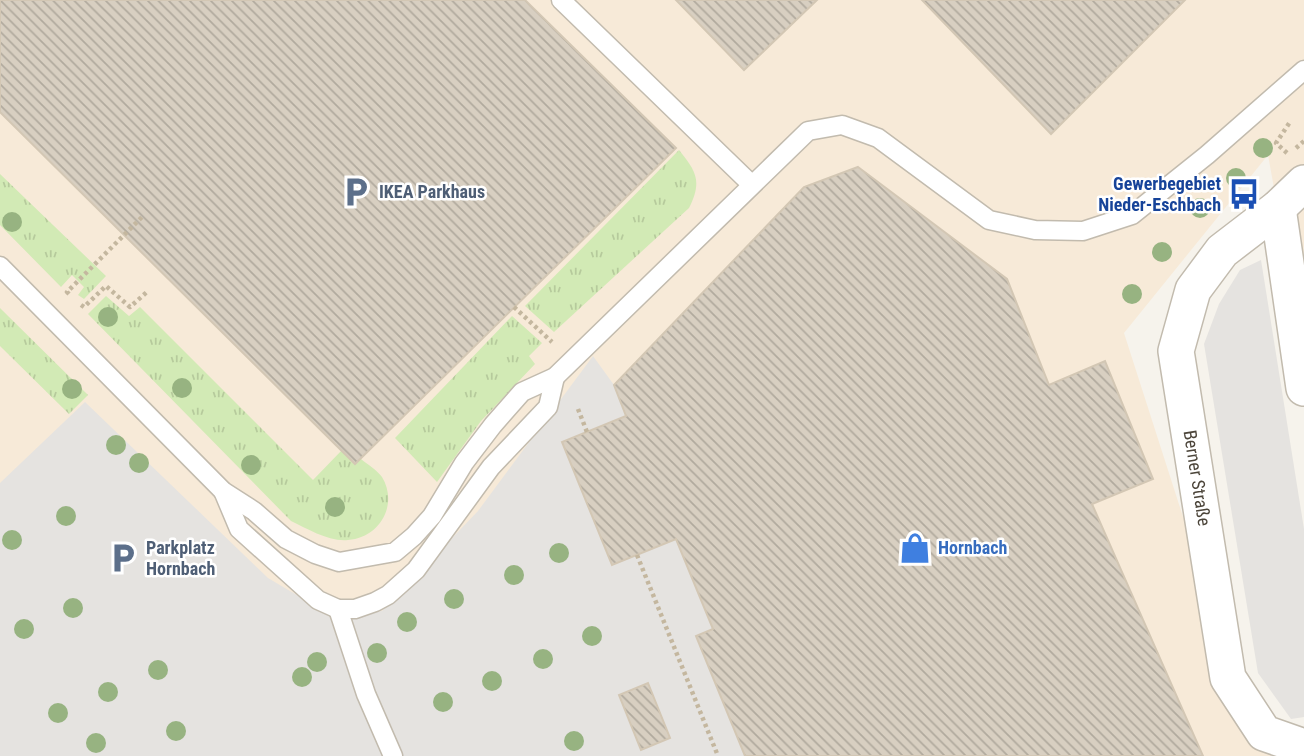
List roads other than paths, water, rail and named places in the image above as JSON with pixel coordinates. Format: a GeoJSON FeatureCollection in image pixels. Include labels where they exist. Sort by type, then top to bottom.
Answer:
{"type":"FeatureCollection","features":[{"type":"Feature","properties":{"kind":"street","name":"Berner Straße"},"geometry":{"type":"LineString","coordinates":[[1304,183],[1278,208],[1222,251],[1194,290],[1176,351],[1228,678],[1264,733],[1304,747]]}},
{"type":"Feature","properties":{"kind":"street"},"geometry":{"type":"LineString","coordinates":[[1278,208],[1304,388]]}},
{"type":"Feature","properties":{"kind":"lane"},"geometry":{"type":"LineString","coordinates":[[561,0],[751,184]]}},
{"type":"Feature","properties":{"kind":"lane"},"geometry":{"type":"LineString","coordinates":[[0,267],[223,491],[254,511],[286,540],[340,562],[395,552],[414,536],[432,516],[464,463],[522,392],[555,377],[808,131],[842,125],[878,138],[989,220],[1035,230],[1083,231],[1132,215],[1207,155],[1304,70]]}},
{"type":"Feature","properties":{"kind":"lane"},"geometry":{"type":"LineString","coordinates":[[223,491],[239,529],[318,600],[338,609],[355,609],[388,595],[416,570],[491,467],[548,407],[555,377]]}},
{"type":"Feature","properties":{"kind":"lane"},"geometry":{"type":"LineString","coordinates":[[338,609],[366,694],[393,756]]}},
{"type":"Feature","properties":{"kind":"place","name":"IKEA Parkhaus"},"geometry":{"type":"Point","coordinates":[356,192]}},
{"type":"Feature","properties":{"kind":"place","name":"Gewerbegebiet Nieder-Eschbach"},"geometry":{"type":"Point","coordinates":[1244,194]}},
{"type":"Feature","properties":{"kind":"place","name":"Hornbach"},"geometry":{"type":"Point","coordinates":[915,548]}},
{"type":"Feature","properties":{"kind":"place","name":"Parkplatz Hornbach"},"geometry":{"type":"Point","coordinates":[123,558]}}]}
